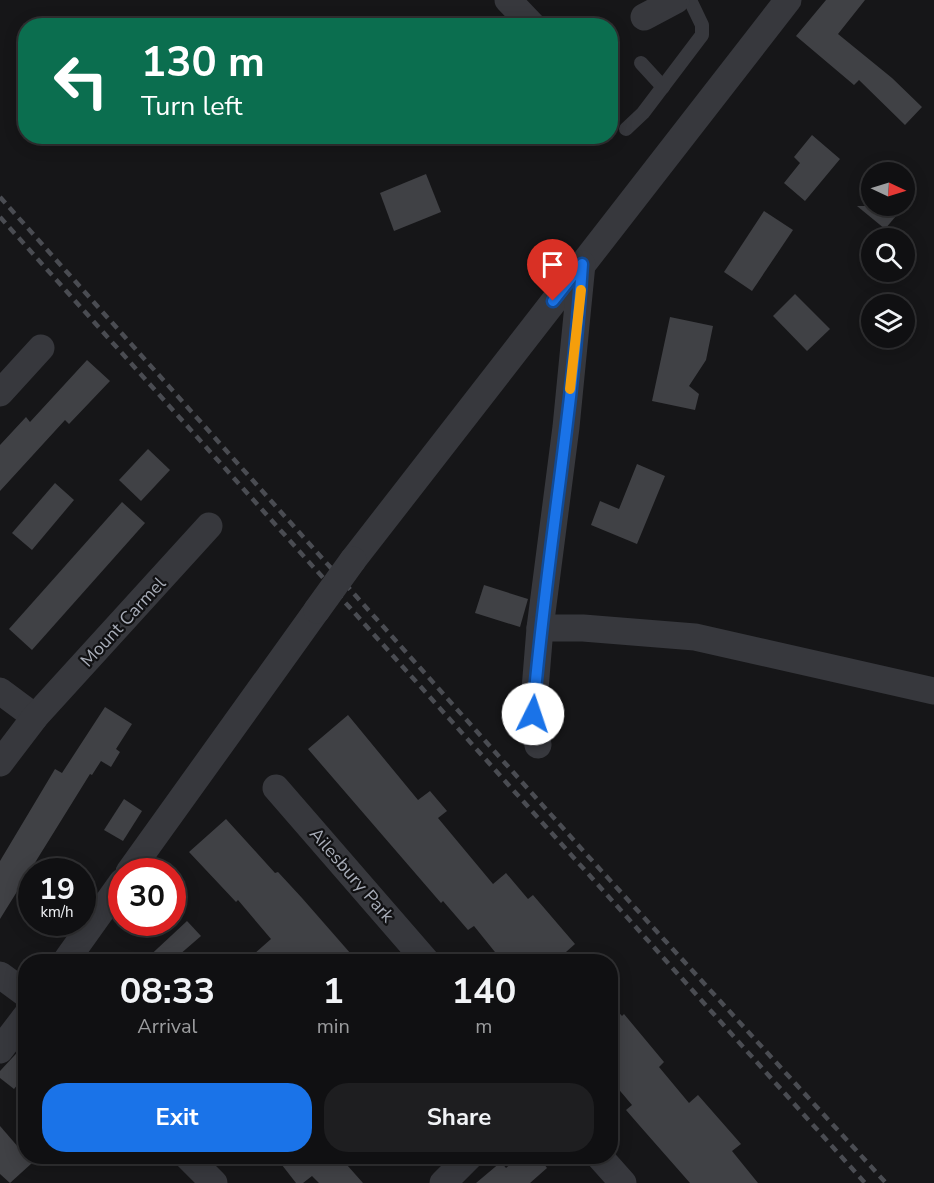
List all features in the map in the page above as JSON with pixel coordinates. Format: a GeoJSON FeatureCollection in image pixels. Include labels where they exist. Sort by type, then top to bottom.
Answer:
{"type":"FeatureCollection","features":[{"type":"Feature","properties":{"kind":"street"},"geometry":{"type":"LineString","coordinates":[[508,0],[525,18]]}},
{"type":"Feature","properties":{"kind":"street"},"geometry":{"type":"LineString","coordinates":[[644,17],[676,0]]}},
{"type":"Feature","properties":{"kind":"street"},"geometry":{"type":"LineString","coordinates":[[139,858],[353,560],[788,0]]}},
{"type":"Feature","properties":{"kind":"street"},"geometry":{"type":"LineString","coordinates":[[538,745],[533,714],[540,628],[567,415],[582,264]]}},
{"type":"Feature","properties":{"kind":"street"},"geometry":{"type":"LineString","coordinates":[[0,393],[41,348]]}},
{"type":"Feature","properties":{"kind":"street","name":"Mount Carmel"},"geometry":{"type":"LineString","coordinates":[[0,763],[34,717],[209,526]]}},
{"type":"Feature","properties":{"kind":"street"},"geometry":{"type":"LineString","coordinates":[[540,628],[583,628],[695,637],[934,691]]}},
{"type":"Feature","properties":{"kind":"street"},"geometry":{"type":"LineString","coordinates":[[0,691],[34,717]]}},
{"type":"Feature","properties":{"kind":"street","name":"Ailesbury Park"},"geometry":{"type":"LineString","coordinates":[[276,788],[420,954]]}},
{"type":"Feature","properties":{"kind":"street"},"geometry":{"type":"LineString","coordinates":[[71,954],[108,902]]}},
{"type":"Feature","properties":{"kind":"street"},"geometry":{"type":"LineString","coordinates":[[0,975],[18,988]]}},
{"type":"Feature","properties":{"kind":"street"},"geometry":{"type":"LineString","coordinates":[[0,1050],[18,1026]]}},
{"type":"Feature","properties":{"kind":"street"},"geometry":{"type":"LineString","coordinates":[[196,1164],[214,1183]]}},
{"type":"Feature","properties":{"kind":"street"},"geometry":{"type":"LineString","coordinates":[[443,1183],[462,1164]]}},
{"type":"Feature","properties":{"kind":"street"},"geometry":{"type":"LineString","coordinates":[[606,1164],[623,1183]]}},
{"type":"Feature","properties":{"kind":"lane"},"geometry":{"type":"LineString","coordinates":[[626,129],[663,87],[702,35],[702,25],[690,0]]}},
{"type":"Feature","properties":{"kind":"lane"},"geometry":{"type":"LineString","coordinates":[[641,63],[663,87]]}},
{"type":"Feature","properties":{"kind":"building"},"geometry":{"type":"Polygon","coordinates":[[[826,0],[865,0],[838,34],[892,78],[922,107],[905,125],[859,80],[854,85],[796,36],[826,0]]]}},
{"type":"Feature","properties":{"kind":"building"},"geometry":{"type":"Polygon","coordinates":[[[812,135],[840,159],[805,201],[784,183],[800,163],[794,157],[812,135]]]}},
{"type":"Feature","properties":{"kind":"building"},"geometry":{"type":"Polygon","coordinates":[[[426,174],[441,212],[394,231],[380,193],[426,174]]]}},
{"type":"Feature","properties":{"kind":"building"},"geometry":{"type":"Polygon","coordinates":[[[764,211],[793,230],[752,291],[724,272],[764,211]]]}},
{"type":"Feature","properties":{"kind":"building"},"geometry":{"type":"Polygon","coordinates":[[[869,216],[896,216],[884,228],[869,216]]]}},
{"type":"Feature","properties":{"kind":"building"},"geometry":{"type":"Polygon","coordinates":[[[795,294],[830,329],[807,351],[773,316],[795,294]]]}},
{"type":"Feature","properties":{"kind":"building"},"geometry":{"type":"Polygon","coordinates":[[[670,317],[713,326],[706,360],[689,386],[699,394],[695,410],[652,401],[670,317]]]}},
{"type":"Feature","properties":{"kind":"building"},"geometry":{"type":"Polygon","coordinates":[[[87,360],[110,381],[69,424],[65,420],[0,491],[0,445],[26,417],[30,422],[87,360]]]}},
{"type":"Feature","properties":{"kind":"building"},"geometry":{"type":"Polygon","coordinates":[[[148,449],[170,470],[141,501],[119,480],[148,449]]]}},
{"type":"Feature","properties":{"kind":"building"},"geometry":{"type":"Polygon","coordinates":[[[637,464],[665,476],[637,544],[591,525],[600,501],[619,509],[637,464]]]}},
{"type":"Feature","properties":{"kind":"building"},"geometry":{"type":"Polygon","coordinates":[[[55,483],[74,500],[32,550],[12,533],[55,483]]]}},
{"type":"Feature","properties":{"kind":"building"},"geometry":{"type":"Polygon","coordinates":[[[122,502],[145,523],[32,650],[9,629],[122,502]]]}},
{"type":"Feature","properties":{"kind":"building"},"geometry":{"type":"Polygon","coordinates":[[[484,585],[528,599],[520,627],[475,613],[484,585]]]}},
{"type":"Feature","properties":{"kind":"building"},"geometry":{"type":"Polygon","coordinates":[[[105,707],[132,724],[116,749],[120,752],[111,767],[101,761],[92,775],[90,774],[38,858],[18,858],[18,890],[0,919],[0,861],[55,769],[62,773],[105,707]]]}},
{"type":"Feature","properties":{"kind":"building"},"geometry":{"type":"Polygon","coordinates":[[[348,715],[418,800],[430,791],[447,811],[438,818],[493,884],[506,873],[528,899],[533,895],[575,944],[566,952],[568,954],[497,954],[474,926],[468,930],[443,901],[441,903],[308,749],[348,715]]]}},
{"type":"Feature","properties":{"kind":"building"},"geometry":{"type":"Polygon","coordinates":[[[124,799],[142,811],[123,841],[104,830],[124,799]]]}},
{"type":"Feature","properties":{"kind":"building"},"geometry":{"type":"Polygon","coordinates":[[[226,819],[275,873],[278,872],[351,954],[254,954],[271,939],[238,900],[236,902],[189,852],[226,819]]]}},
{"type":"Feature","properties":{"kind":"building"},"geometry":{"type":"Polygon","coordinates":[[[187,921],[201,936],[180,954],[152,954],[171,936],[186,936],[187,921]]]}},
{"type":"Feature","properties":{"kind":"building"},"geometry":{"type":"Polygon","coordinates":[[[618,1012],[622,1016],[624,1014],[664,1062],[659,1067],[689,1103],[698,1095],[741,1144],[732,1151],[758,1183],[690,1183],[626,1110],[632,1105],[618,1088],[618,1012]]]}},
{"type":"Feature","properties":{"kind":"building"},"geometry":{"type":"Polygon","coordinates":[[[18,1052],[18,1084],[14,1089],[0,1078],[0,1071],[18,1052]]]}},
{"type":"Feature","properties":{"kind":"building"},"geometry":{"type":"Polygon","coordinates":[[[0,1126],[18,1147],[18,1164],[31,1164],[10,1183],[0,1174],[0,1126]]]}},
{"type":"Feature","properties":{"kind":"building"},"geometry":{"type":"Polygon","coordinates":[[[281,1164],[346,1164],[363,1183],[319,1183],[312,1176],[303,1183],[296,1183],[281,1164]]]}},
{"type":"Feature","properties":{"kind":"building"},"geometry":{"type":"Polygon","coordinates":[[[499,1164],[503,1164],[506,1168],[511,1164],[544,1164],[547,1168],[530,1183],[476,1183],[499,1164]]]}},
{"type":"Feature","properties":{"kind":"railway"},"geometry":{"type":"LineString","coordinates":[[0,197],[587,855],[886,1183]]}},
{"type":"Feature","properties":{"kind":"railway"},"geometry":{"type":"LineString","coordinates":[[0,217],[865,1183]]}},
{"type":"Feature","properties":{"kind":"slow traffic"},"geometry":{"type":"LineString","coordinates":[[570,389],[581,290]]}},
{"type":"Feature","properties":{"kind":"route"},"geometry":{"type":"LineString","coordinates":[[533,714],[540,628],[566,427],[582,264],[553,301]]}}]}
